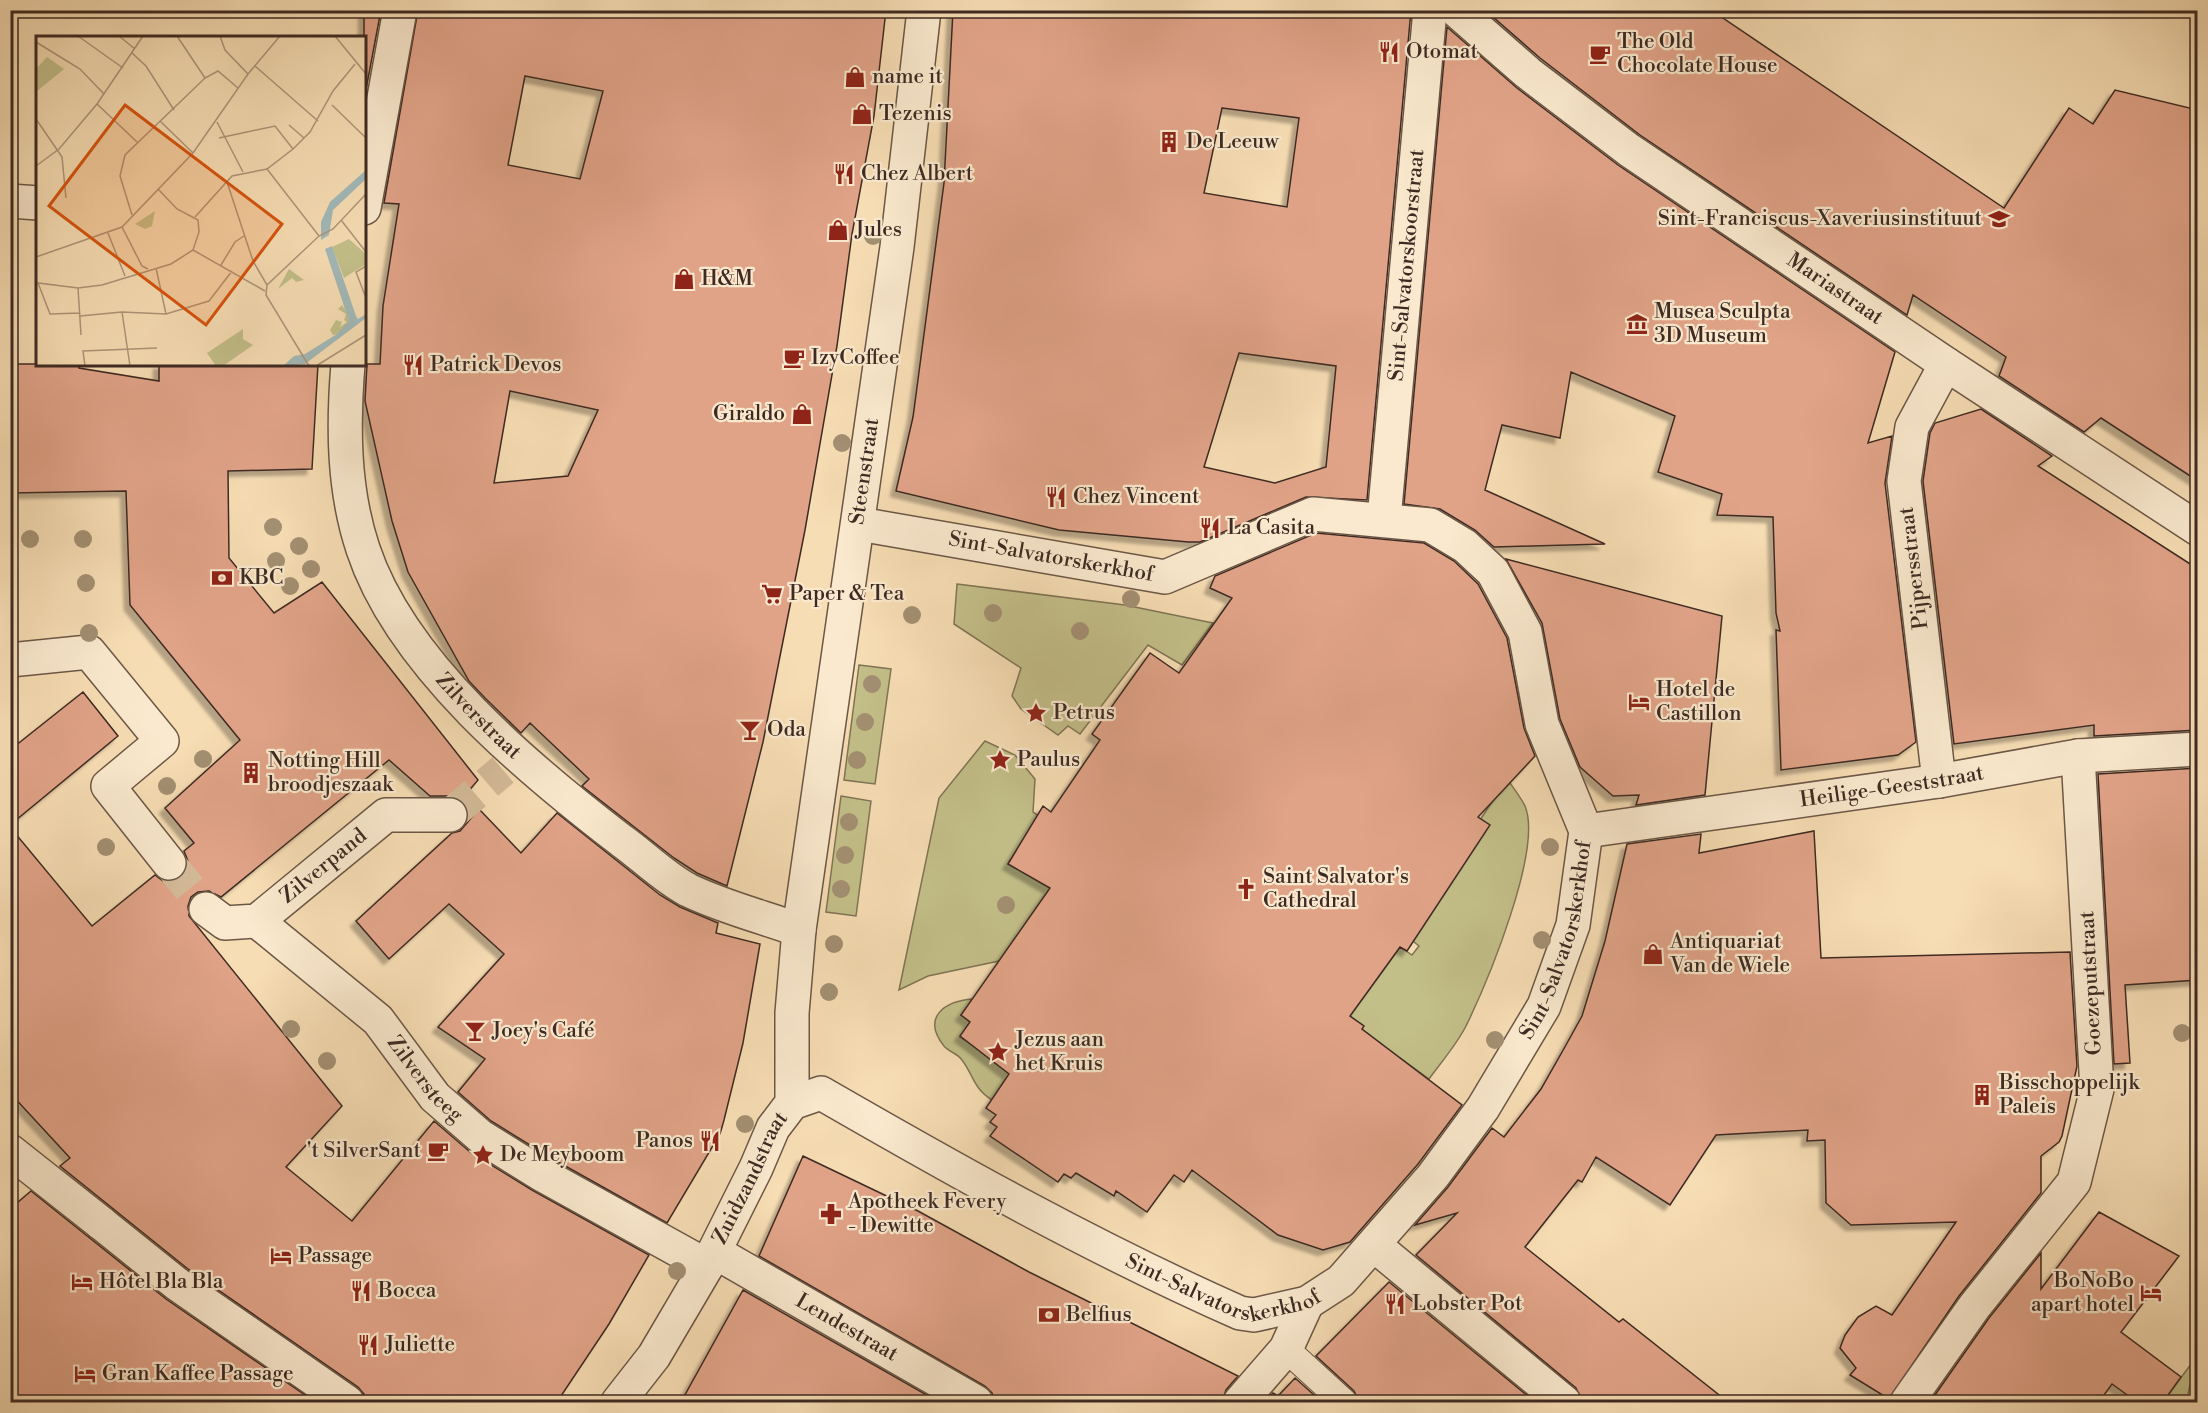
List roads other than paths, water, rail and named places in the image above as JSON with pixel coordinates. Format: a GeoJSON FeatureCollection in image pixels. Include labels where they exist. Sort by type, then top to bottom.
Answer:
{"type":"FeatureCollection","features":[{"type":"Feature","properties":{"kind":"street"},"geometry":{"type":"LineString","coordinates":[[366,197],[400,10]]}},
{"type":"Feature","properties":{"kind":"street","name":"Steenstraat"},"geometry":{"type":"LineString","coordinates":[[799,930],[897,247],[924,10]]}},
{"type":"Feature","properties":{"kind":"street","name":"Sint-Salvatorskoorstraat"},"geometry":{"type":"LineString","coordinates":[[1384,519],[1430,10]]}},
{"type":"Feature","properties":{"kind":"street","name":"Mariastraat"},"geometry":{"type":"LineString","coordinates":[[1456,10],[1528,73],[1629,150],[1946,364],[2198,529]]}},
{"type":"Feature","properties":{"kind":"street"},"geometry":{"type":"LineString","coordinates":[[10,201],[36,203]]}},
{"type":"Feature","properties":{"kind":"street","name":"Pijpersstraat"},"geometry":{"type":"LineString","coordinates":[[1939,781],[1904,482],[1912,427],[1946,364]]}},
{"type":"Feature","properties":{"kind":"street","name":"Zilverstraat"},"geometry":{"type":"LineString","coordinates":[[348,366],[344,440],[352,508],[362,549],[380,591],[405,632],[432,667],[508,761],[579,808],[687,889],[799,930]]}},
{"type":"Feature","properties":{"kind":"street","name":"Sint-Salvatorskerkhof"},"geometry":{"type":"LineString","coordinates":[[792,1103],[820,1093],[1000,1196],[1149,1273],[1240,1313],[1254,1316],[1307,1303],[1341,1281],[1433,1176],[1483,1108],[1544,1006],[1573,925],[1586,831],[1542,724],[1525,632],[1493,572],[1466,546],[1430,525],[1313,514],[1165,577],[859,524]]}},
{"type":"Feature","properties":{"kind":"street"},"geometry":{"type":"LineString","coordinates":[[10,660],[89,652],[162,741],[108,786],[169,864]]}},
{"type":"Feature","properties":{"kind":"street","name":"Heilige-Geeststraat"},"geometry":{"type":"LineString","coordinates":[[1586,831],[1939,781],[2078,756],[2198,749]]}},
{"type":"Feature","properties":{"kind":"street","name":"Goezeputstraat"},"geometry":{"type":"LineString","coordinates":[[1907,1402],[1974,1307],[2074,1182],[2097,1089],[2078,756]]}},
{"type":"Feature","properties":{"kind":"street","name":"Zilverpand"},"geometry":{"type":"LineString","coordinates":[[257,921],[386,816],[450,815]]}},
{"type":"Feature","properties":{"kind":"street"},"geometry":{"type":"LineString","coordinates":[[206,909],[225,923],[257,921]]}},
{"type":"Feature","properties":{"kind":"street","name":"Zilversteeg"},"geometry":{"type":"LineString","coordinates":[[257,921],[378,1020],[435,1097],[480,1136],[541,1174],[712,1259]]}},
{"type":"Feature","properties":{"kind":"street","name":"Zuidzandstraat"},"geometry":{"type":"LineString","coordinates":[[618,1402],[654,1356],[712,1259],[773,1128],[792,1103],[792,1013],[799,930]]}},
{"type":"Feature","properties":{"kind":"street"},"geometry":{"type":"LineString","coordinates":[[10,1151],[177,1284],[347,1402]]}},
{"type":"Feature","properties":{"kind":"street"},"geometry":{"type":"LineString","coordinates":[[1374,1245],[1564,1402]]}},
{"type":"Feature","properties":{"kind":"street","name":"Lendestraat"},"geometry":{"type":"LineString","coordinates":[[712,1259],[976,1402]]}},
{"type":"Feature","properties":{"kind":"street"},"geometry":{"type":"LineString","coordinates":[[1239,1402],[1286,1349],[1307,1303]]}},
{"type":"Feature","properties":{"kind":"lane"},"geometry":{"type":"LineString","coordinates":[[1286,1349],[1344,1402]]}},
{"type":"Feature","properties":{"kind":"tunnel"},"geometry":{"type":"LineString","coordinates":[[450,815],[503,770]]}},
{"type":"Feature","properties":{"kind":"tunnel"},"geometry":{"type":"LineString","coordinates":[[169,863],[206,909]]}},
{"type":"Feature","properties":{"kind":"place","name":"Otomat"},"geometry":{"type":"Point","coordinates":[1389,52]}},
{"type":"Feature","properties":{"kind":"place","name":"The Old Chocolate House"},"geometry":{"type":"Point","coordinates":[1600,54]}},
{"type":"Feature","properties":{"kind":"place","name":"name it"},"geometry":{"type":"Point","coordinates":[855,77]}},
{"type":"Feature","properties":{"kind":"place","name":"Tezenis"},"geometry":{"type":"Point","coordinates":[862,114]}},
{"type":"Feature","properties":{"kind":"place","name":"De Leeuw"},"geometry":{"type":"Point","coordinates":[1169,142]}},
{"type":"Feature","properties":{"kind":"place","name":"Chez Albert"},"geometry":{"type":"Point","coordinates":[844,174]}},
{"type":"Feature","properties":{"kind":"place","name":"Sint-Franciscus-Xaveriusinstituut"},"geometry":{"type":"Point","coordinates":[1999,219]}},
{"type":"Feature","properties":{"kind":"place","name":"Jules"},"geometry":{"type":"Point","coordinates":[838,230]}},
{"type":"Feature","properties":{"kind":"place","name":"H&M"},"geometry":{"type":"Point","coordinates":[684,279]}},
{"type":"Feature","properties":{"kind":"place","name":"Musea Sculpta 3D Museum"},"geometry":{"type":"Point","coordinates":[1637,324]}},
{"type":"Feature","properties":{"kind":"place","name":"IzyCoffee"},"geometry":{"type":"Point","coordinates":[794,358]}},
{"type":"Feature","properties":{"kind":"place","name":"Patrick Devos"},"geometry":{"type":"Point","coordinates":[413,365]}},
{"type":"Feature","properties":{"kind":"place","name":"Giraldo"},"geometry":{"type":"Point","coordinates":[802,414]}},
{"type":"Feature","properties":{"kind":"place","name":"Chez Vincent"},"geometry":{"type":"Point","coordinates":[1056,497]}},
{"type":"Feature","properties":{"kind":"place","name":"La Casita"},"geometry":{"type":"Point","coordinates":[1210,528]}},
{"type":"Feature","properties":{"kind":"place","name":"KBC"},"geometry":{"type":"Point","coordinates":[222,578]}},
{"type":"Feature","properties":{"kind":"place","name":"Paper & Tea"},"geometry":{"type":"Point","coordinates":[772,594]}},
{"type":"Feature","properties":{"kind":"place","name":"Hotel de Castillon"},"geometry":{"type":"Point","coordinates":[1639,702]}},
{"type":"Feature","properties":{"kind":"place","name":"Petrus"},"geometry":{"type":"Point","coordinates":[1036,713]}},
{"type":"Feature","properties":{"kind":"place","name":"Oda"},"geometry":{"type":"Point","coordinates":[750,730]}},
{"type":"Feature","properties":{"kind":"place","name":"Paulus"},"geometry":{"type":"Point","coordinates":[1000,760]}},
{"type":"Feature","properties":{"kind":"place","name":"Notting Hill broodjeszaak"},"geometry":{"type":"Point","coordinates":[251,773]}},
{"type":"Feature","properties":{"kind":"place","name":"Saint Salvator's Cathedral"},"geometry":{"type":"Point","coordinates":[1246,889]}},
{"type":"Feature","properties":{"kind":"place","name":"Antiquariat Van de Wiele"},"geometry":{"type":"Point","coordinates":[1653,954]}},
{"type":"Feature","properties":{"kind":"place","name":"Joey's Café"},"geometry":{"type":"Point","coordinates":[475,1031]}},
{"type":"Feature","properties":{"kind":"place","name":"Jezus aan het Kruis"},"geometry":{"type":"Point","coordinates":[998,1052]}},
{"type":"Feature","properties":{"kind":"place","name":"Bisschoppelijk Paleis"},"geometry":{"type":"Point","coordinates":[1982,1095]}},
{"type":"Feature","properties":{"kind":"place","name":"Panos"},"geometry":{"type":"Point","coordinates":[710,1141]}},
{"type":"Feature","properties":{"kind":"place","name":"'t SilverSant"},"geometry":{"type":"Point","coordinates":[438,1151]}},
{"type":"Feature","properties":{"kind":"place","name":"De Meyboom"},"geometry":{"type":"Point","coordinates":[483,1155]}},
{"type":"Feature","properties":{"kind":"place","name":"Apotheek Fevery - Dewitte"},"geometry":{"type":"Point","coordinates":[831,1214]}},
{"type":"Feature","properties":{"kind":"place","name":"Passage"},"geometry":{"type":"Point","coordinates":[281,1256]}},
{"type":"Feature","properties":{"kind":"place","name":"Hôtel Bla Bla"},"geometry":{"type":"Point","coordinates":[82,1282]}},
{"type":"Feature","properties":{"kind":"place","name":"Bocca"},"geometry":{"type":"Point","coordinates":[361,1291]}},
{"type":"Feature","properties":{"kind":"place","name":"BoNoBo apart hotel"},"geometry":{"type":"Point","coordinates":[2151,1293]}},
{"type":"Feature","properties":{"kind":"place","name":"Lobster Pot"},"geometry":{"type":"Point","coordinates":[1395,1304]}},
{"type":"Feature","properties":{"kind":"place","name":"Belfius"},"geometry":{"type":"Point","coordinates":[1049,1315]}},
{"type":"Feature","properties":{"kind":"place","name":"Juliette"},"geometry":{"type":"Point","coordinates":[368,1345]}},
{"type":"Feature","properties":{"kind":"place","name":"Gran Kaffee Passage"},"geometry":{"type":"Point","coordinates":[85,1374]}}]}
